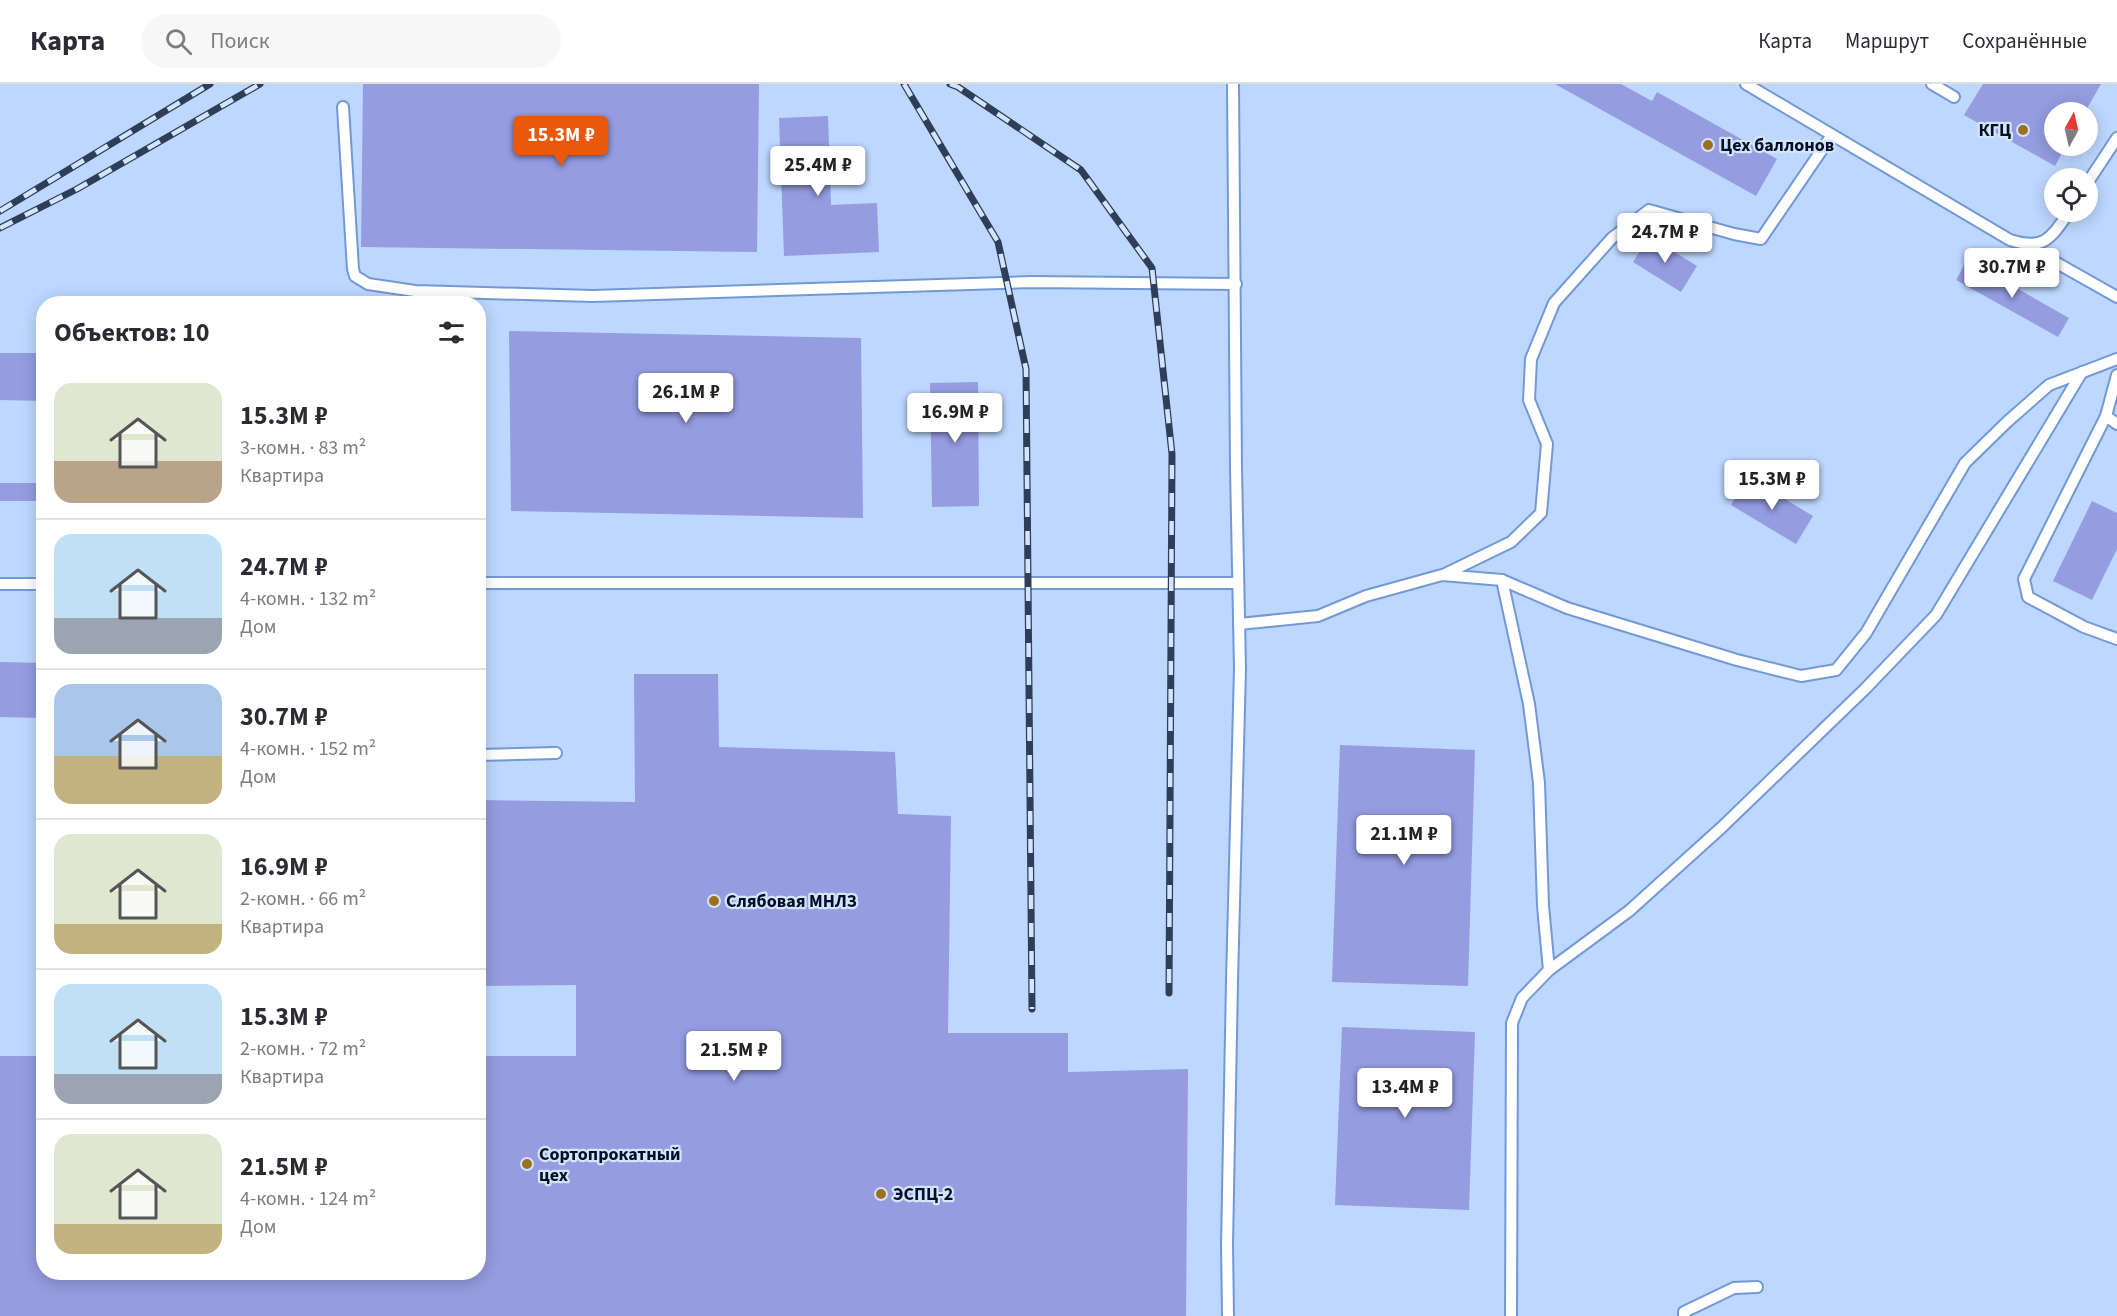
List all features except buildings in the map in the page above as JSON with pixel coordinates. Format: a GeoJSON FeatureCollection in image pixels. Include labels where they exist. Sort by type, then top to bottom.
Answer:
{"type":"FeatureCollection","features":[{"type":"Feature","properties":{"kind":"lane"},"geometry":{"type":"LineString","coordinates":[[1228,1316],[1240,668],[1233,84]]}},
{"type":"Feature","properties":{"kind":"lane"},"geometry":{"type":"LineString","coordinates":[[1746,84],[2010,240],[2022,244],[2117,297]]}},
{"type":"Feature","properties":{"kind":"lane"},"geometry":{"type":"LineString","coordinates":[[1932,84],[1954,98]]}},
{"type":"Feature","properties":{"kind":"lane"},"geometry":{"type":"LineString","coordinates":[[343,107],[353,269],[355,276],[361,281],[375,286],[415,291],[593,296],[1031,282],[1236,284]]}},
{"type":"Feature","properties":{"kind":"lane"},"geometry":{"type":"LineString","coordinates":[[1239,624],[1318,616],[1366,597],[1442,575],[1511,542],[1541,513],[1547,444],[1528,400],[1532,360],[1554,303],[1612,238],[1649,210],[1734,234],[1761,239],[1832,135]]}},
{"type":"Feature","properties":{"kind":"lane"},"geometry":{"type":"LineString","coordinates":[[2097,168],[2117,138]]}},
{"type":"Feature","properties":{"kind":"lane"},"geometry":{"type":"LineString","coordinates":[[2022,244],[2045,242],[2062,222]]}},
{"type":"Feature","properties":{"kind":"lane"},"geometry":{"type":"LineString","coordinates":[[1442,575],[1502,580],[1567,608],[1737,660],[1801,676],[1836,670],[1866,633],[1965,463],[2049,385],[2117,359]]}},
{"type":"Feature","properties":{"kind":"lane"},"geometry":{"type":"LineString","coordinates":[[1511,1316],[1512,1023],[1522,998],[1549,970],[1629,911],[1721,828],[1865,688],[1936,615],[2082,372]]}},
{"type":"Feature","properties":{"kind":"lane"},"geometry":{"type":"LineString","coordinates":[[2117,375],[2106,416],[2024,579],[2028,597],[2084,627],[2117,639]]}},
{"type":"Feature","properties":{"kind":"lane"},"geometry":{"type":"LineString","coordinates":[[2106,416],[2117,424]]}},
{"type":"Feature","properties":{"kind":"lane"},"geometry":{"type":"LineString","coordinates":[[1502,580],[1529,704],[1539,783],[1543,906],[1549,970]]}},
{"type":"Feature","properties":{"kind":"lane"},"geometry":{"type":"LineString","coordinates":[[486,583],[1238,583]]}},
{"type":"Feature","properties":{"kind":"lane"},"geometry":{"type":"LineString","coordinates":[[0,584],[36,584]]}},
{"type":"Feature","properties":{"kind":"lane"},"geometry":{"type":"LineString","coordinates":[[486,755],[556,753]]}},
{"type":"Feature","properties":{"kind":"lane"},"geometry":{"type":"LineString","coordinates":[[1684,1316],[1684,1312],[1734,1288],[1757,1287]]}},
{"type":"Feature","properties":{"kind":"railway"},"geometry":{"type":"LineString","coordinates":[[0,211],[210,84]]}},
{"type":"Feature","properties":{"kind":"railway"},"geometry":{"type":"LineString","coordinates":[[0,228],[77,189],[260,84]]}},
{"type":"Feature","properties":{"kind":"railway"},"geometry":{"type":"LineString","coordinates":[[904,84],[998,242],[1026,369],[1032,1009]]}},
{"type":"Feature","properties":{"kind":"railway"},"geometry":{"type":"LineString","coordinates":[[950,84],[958,87],[1081,170],[1152,268],[1172,454],[1169,993]]}},
{"type":"Feature","properties":{"kind":"place","name":"КГЦ"},"geometry":{"type":"Point","coordinates":[2023,130]}},
{"type":"Feature","properties":{"kind":"place","name":"Цех баллонов"},"geometry":{"type":"Point","coordinates":[1708,145]}},
{"type":"Feature","properties":{"kind":"place","name":"Слябовая МНЛЗ"},"geometry":{"type":"Point","coordinates":[714,901]}},
{"type":"Feature","properties":{"kind":"place","name":"Сортопрокатный цех"},"geometry":{"type":"Point","coordinates":[527,1164]}},
{"type":"Feature","properties":{"kind":"place","name":"ЭСПЦ-2"},"geometry":{"type":"Point","coordinates":[881,1194]}}]}
